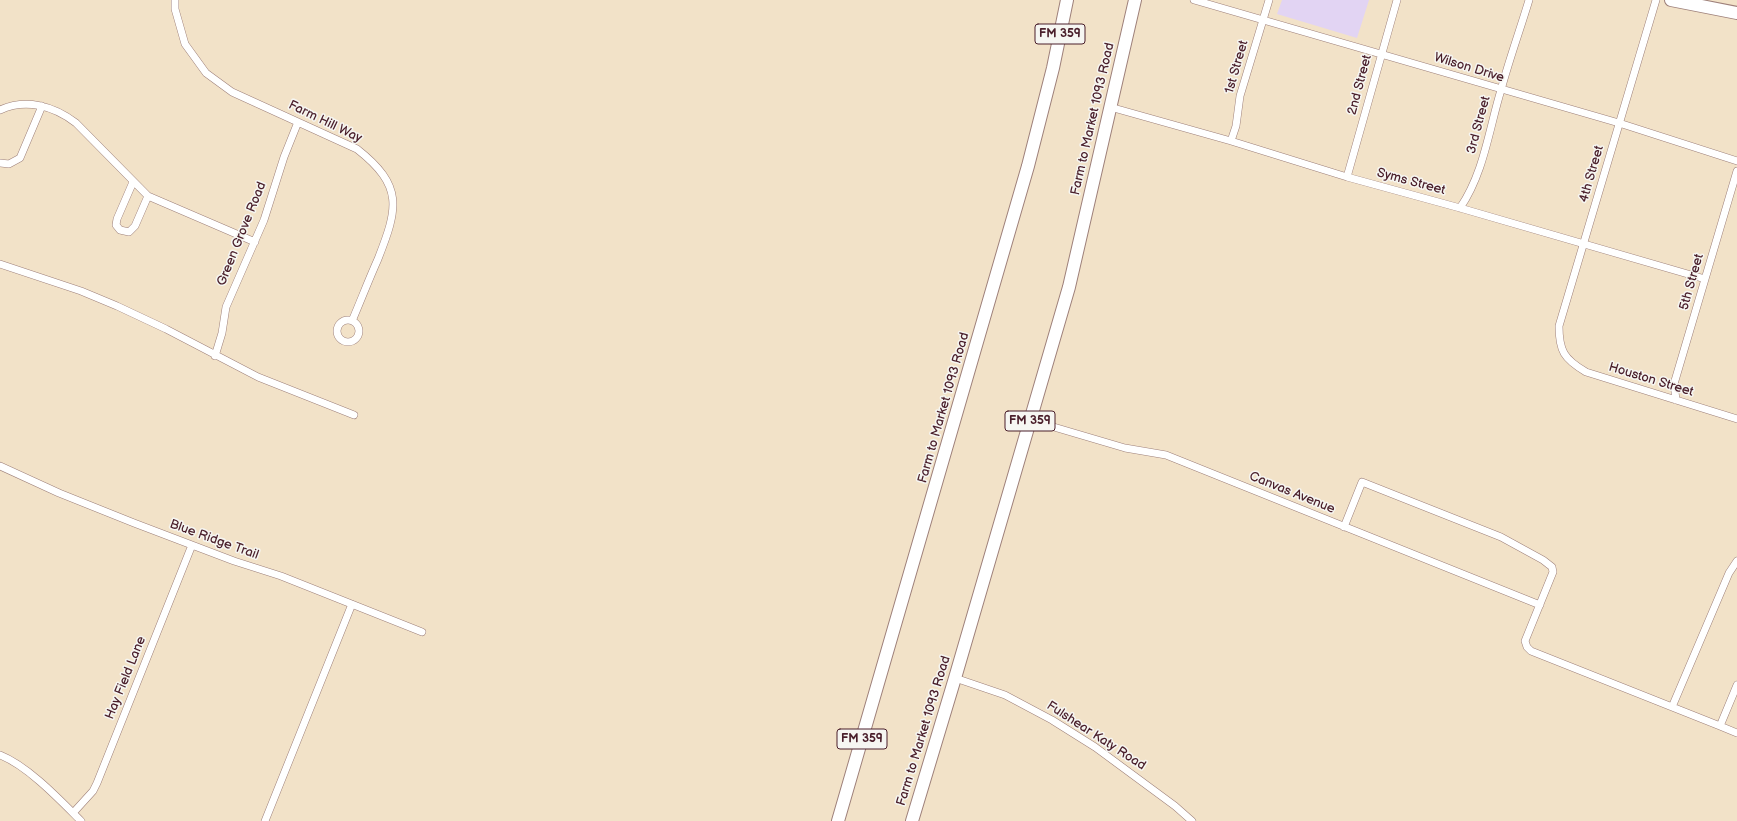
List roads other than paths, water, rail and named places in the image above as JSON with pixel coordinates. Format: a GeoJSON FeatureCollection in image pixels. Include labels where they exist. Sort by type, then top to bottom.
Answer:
{"type":"FeatureCollection","features":[{"type":"Feature","properties":{"kind":"main road","name":"Farm to Market 1093 Road"},"geometry":{"type":"LineString","coordinates":[[838,821],[1028,166],[1053,68],[1067,0]]}},
{"type":"Feature","properties":{"kind":"main road","name":"Farm to Market 1093 Road"},"geometry":{"type":"LineString","coordinates":[[912,821],[1069,287],[1135,0]]}},
{"type":"Feature","properties":{"kind":"main road"},"geometry":{"type":"LineString","coordinates":[[1671,0],[1737,13]]}},
{"type":"Feature","properties":{"kind":"street","name":"Farm Hill Way"},"geometry":{"type":"LineString","coordinates":[[174,0],[175,9],[185,44],[206,72],[232,92],[357,149],[372,161],[387,181],[392,196],[393,209],[390,228],[352,321]]}},
{"type":"Feature","properties":{"kind":"street","name":"Wilson Drive"},"geometry":{"type":"LineString","coordinates":[[1194,0],[1619,123],[1737,161]]}},
{"type":"Feature","properties":{"kind":"street","name":"1st Street"},"geometry":{"type":"LineString","coordinates":[[1231,141],[1236,126],[1240,96],[1269,0]]}},
{"type":"Feature","properties":{"kind":"street","name":"2nd Street"},"geometry":{"type":"LineString","coordinates":[[1347,177],[1397,0]]}},
{"type":"Feature","properties":{"kind":"street","name":"3rd Street"},"geometry":{"type":"LineString","coordinates":[[1460,208],[1470,193],[1478,173],[1501,90],[1529,0]]}},
{"type":"Feature","properties":{"kind":"street","name":"4th Street"},"geometry":{"type":"LineString","coordinates":[[1563,354],[1559,342],[1559,326],[1656,0]]}},
{"type":"Feature","properties":{"kind":"street"},"geometry":{"type":"LineString","coordinates":[[0,110],[17,104],[29,103],[56,110],[76,123],[148,196],[255,242]]}},
{"type":"Feature","properties":{"kind":"street"},"geometry":{"type":"LineString","coordinates":[[0,163],[10,164],[20,158],[42,106]]}},
{"type":"Feature","properties":{"kind":"street","name":"Syms Street"},"geometry":{"type":"LineString","coordinates":[[1110,107],[1231,141],[1347,177],[1705,279]]}},
{"type":"Feature","properties":{"kind":"street","name":"Green Grove Road"},"geometry":{"type":"LineString","coordinates":[[215,356],[222,333],[226,307],[255,242],[270,203],[284,157],[298,122]]}},
{"type":"Feature","properties":{"kind":"street","name":"5th Street"},"geometry":{"type":"LineString","coordinates":[[1676,400],[1674,384],[1737,171]]}},
{"type":"Feature","properties":{"kind":"street"},"geometry":{"type":"LineString","coordinates":[[133,182],[117,219],[116,225],[120,230],[126,233],[134,229],[148,196]]}},
{"type":"Feature","properties":{"kind":"street"},"geometry":{"type":"LineString","coordinates":[[0,264],[81,291],[110,303],[166,329],[215,356],[258,377],[354,415]]}},
{"type":"Feature","properties":{"kind":"street","name":"Houston Street"},"geometry":{"type":"LineString","coordinates":[[1563,354],[1573,365],[1586,372],[1737,419]]}},
{"type":"Feature","properties":{"kind":"street","name":"Canvas Avenue"},"geometry":{"type":"LineString","coordinates":[[1030,420],[1125,448],[1166,455],[1540,605]]}},
{"type":"Feature","properties":{"kind":"street","name":"Blue Ridge Trail"},"geometry":{"type":"LineString","coordinates":[[0,466],[58,493],[192,545],[281,576],[422,632]]}},
{"type":"Feature","properties":{"kind":"street"},"geometry":{"type":"LineString","coordinates":[[1344,527],[1362,482],[1501,538],[1543,560],[1552,567],[1553,572],[1525,641],[1527,647],[1531,651],[1737,733]]}},
{"type":"Feature","properties":{"kind":"street","name":"Hay Field Lane"},"geometry":{"type":"LineString","coordinates":[[73,813],[93,791],[97,783],[192,545]]}},
{"type":"Feature","properties":{"kind":"street"},"geometry":{"type":"LineString","coordinates":[[1672,707],[1729,573],[1737,561]]}},
{"type":"Feature","properties":{"kind":"street"},"geometry":{"type":"LineString","coordinates":[[265,821],[352,604]]}},
{"type":"Feature","properties":{"kind":"street","name":"Fulshear Katy Road"},"geometry":{"type":"LineString","coordinates":[[955,678],[1005,695],[1052,720],[1101,751],[1175,806],[1192,821]]}},
{"type":"Feature","properties":{"kind":"street"},"geometry":{"type":"LineString","coordinates":[[1720,726],[1737,685]]}},
{"type":"Feature","properties":{"kind":"street"},"geometry":{"type":"LineString","coordinates":[[0,755],[27,772],[81,821]]}}]}
